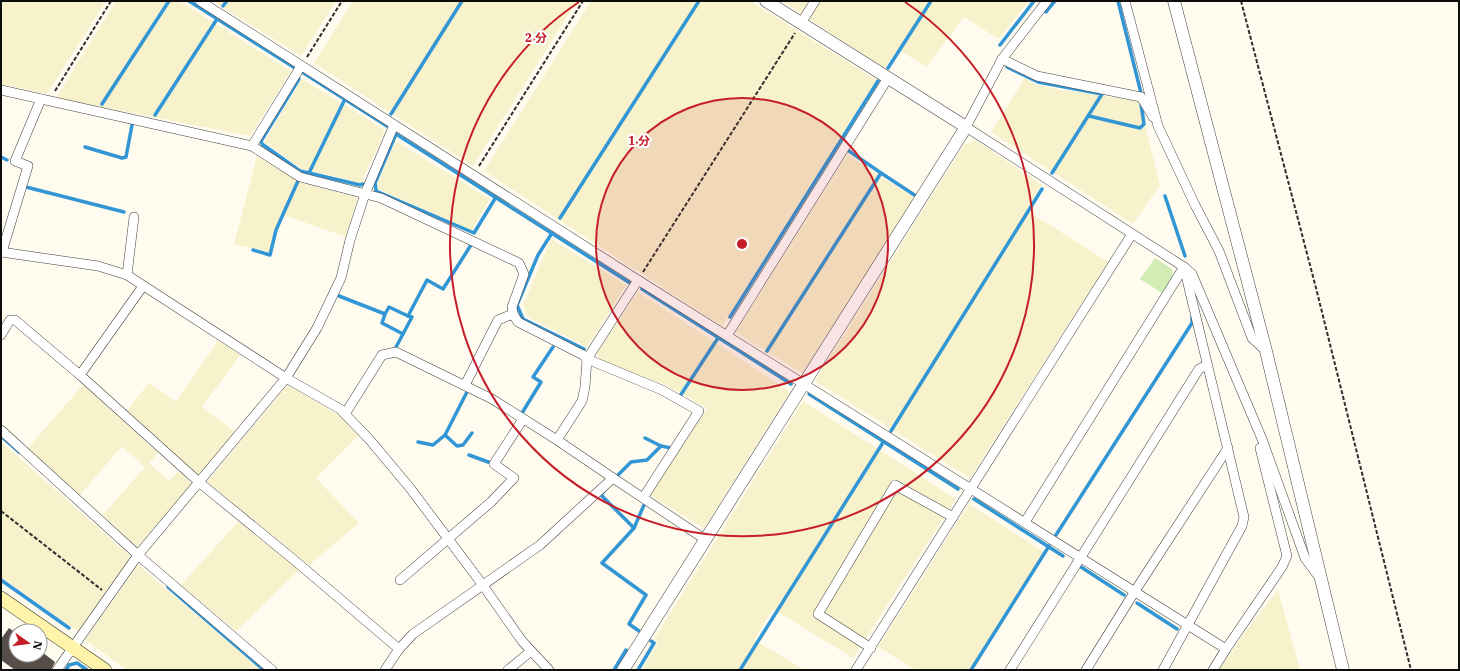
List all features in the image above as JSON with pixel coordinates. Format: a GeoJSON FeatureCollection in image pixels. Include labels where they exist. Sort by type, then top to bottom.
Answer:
{"type":"FeatureCollection","features":[{"type":"Feature","properties":{"kind":"main road"},"geometry":{"type":"LineString","coordinates":[[1,598],[104,670]]}},
{"type":"Feature","properties":{"kind":"street"},"geometry":{"type":"LineString","coordinates":[[200,1],[394,125],[474,174],[638,280],[728,334],[1226,649]]}},
{"type":"Feature","properties":{"kind":"street"},"geometry":{"type":"LineString","coordinates":[[766,1],[1184,267],[1192,274],[1262,439],[1306,558],[1320,578]]}},
{"type":"Feature","properties":{"kind":"street"},"geometry":{"type":"LineString","coordinates":[[801,23],[815,1]]}},
{"type":"Feature","properties":{"kind":"street"},"geometry":{"type":"LineString","coordinates":[[623,670],[966,128],[1002,59],[1047,1]]}},
{"type":"Feature","properties":{"kind":"street"},"geometry":{"type":"LineString","coordinates":[[1125,1],[1158,126]]}},
{"type":"Feature","properties":{"kind":"street"},"geometry":{"type":"LineString","coordinates":[[1174,1],[1266,351],[1343,670]]}},
{"type":"Feature","properties":{"kind":"street"},"geometry":{"type":"LineString","coordinates":[[1002,59],[1037,76],[1141,97],[1158,126],[1195,205],[1219,251],[1252,338],[1266,351]]}},
{"type":"Feature","properties":{"kind":"street"},"geometry":{"type":"LineString","coordinates":[[252,146],[301,66]]}},
{"type":"Feature","properties":{"kind":"street"},"geometry":{"type":"LineString","coordinates":[[728,334],[888,78]]}},
{"type":"Feature","properties":{"kind":"street"},"geometry":{"type":"LineString","coordinates":[[1,90],[252,146],[300,177],[381,198],[519,263],[524,274],[512,307],[513,314],[518,322],[583,355],[587,360],[662,390],[699,411],[642,498]]}},
{"type":"Feature","properties":{"kind":"street"},"geometry":{"type":"LineString","coordinates":[[45,100],[15,162],[28,166],[2,252],[98,266],[127,276],[286,378],[324,399],[345,414],[369,439],[405,482],[531,652],[549,670]]}},
{"type":"Feature","properties":{"kind":"street"},"geometry":{"type":"LineString","coordinates":[[57,670],[138,555],[200,483],[286,378],[317,328],[341,278],[350,240],[365,194],[394,125]]}},
{"type":"Feature","properties":{"kind":"street"},"geometry":{"type":"LineString","coordinates":[[127,276],[134,217]]}},
{"type":"Feature","properties":{"kind":"street"},"geometry":{"type":"LineString","coordinates":[[856,670],[1132,234]]}},
{"type":"Feature","properties":{"kind":"street"},"geometry":{"type":"LineString","coordinates":[[1163,670],[1242,526],[1244,518],[1184,267]]}},
{"type":"Feature","properties":{"kind":"street"},"geometry":{"type":"LineString","coordinates":[[1025,522],[1184,267]]}},
{"type":"Feature","properties":{"kind":"street"},"geometry":{"type":"LineString","coordinates":[[557,440],[582,401],[585,387],[587,360],[638,280]]}},
{"type":"Feature","properties":{"kind":"street"},"geometry":{"type":"LineString","coordinates":[[80,375],[143,286]]}},
{"type":"Feature","properties":{"kind":"street"},"geometry":{"type":"LineString","coordinates":[[465,385],[498,320],[513,314]]}},
{"type":"Feature","properties":{"kind":"street"},"geometry":{"type":"LineString","coordinates":[[1,335],[10,320],[15,320],[80,375],[200,483],[293,559],[399,649]]}},
{"type":"Feature","properties":{"kind":"street"},"geometry":{"type":"LineString","coordinates":[[345,414],[382,355],[396,352],[465,385],[523,419],[557,440],[706,540]]}},
{"type":"Feature","properties":{"kind":"street"},"geometry":{"type":"LineString","coordinates":[[1010,670],[1199,369],[1207,366]]}},
{"type":"Feature","properties":{"kind":"street"},"geometry":{"type":"LineString","coordinates":[[400,580],[447,538],[491,502],[514,478],[494,464],[523,419]]}},
{"type":"Feature","properties":{"kind":"street"},"geometry":{"type":"LineString","coordinates":[[1,430],[138,555],[272,670]]}},
{"type":"Feature","properties":{"kind":"street"},"geometry":{"type":"LineString","coordinates":[[1213,670],[1282,567],[1287,556],[1260,448],[1262,439]]}},
{"type":"Feature","properties":{"kind":"street"},"geometry":{"type":"LineString","coordinates":[[1086,670],[1135,591],[1228,448]]}},
{"type":"Feature","properties":{"kind":"street"},"geometry":{"type":"LineString","coordinates":[[385,670],[399,649],[413,634],[482,584],[509,568],[540,545],[613,478]]}},
{"type":"Feature","properties":{"kind":"street"},"geometry":{"type":"LineString","coordinates":[[871,648],[818,614],[895,485],[953,517]]}},
{"type":"Feature","properties":{"kind":"street"},"geometry":{"type":"LineString","coordinates":[[508,670],[531,652]]}},
{"type":"Feature","properties":{"kind":"path"},"geometry":{"type":"LineString","coordinates":[[45,100],[111,1]]}},
{"type":"Feature","properties":{"kind":"path"},"geometry":{"type":"LineString","coordinates":[[301,66],[342,1]]}},
{"type":"Feature","properties":{"kind":"path"},"geometry":{"type":"LineString","coordinates":[[474,174],[583,1]]}},
{"type":"Feature","properties":{"kind":"path"},"geometry":{"type":"LineString","coordinates":[[1241,1],[1316,288],[1411,670]]}},
{"type":"Feature","properties":{"kind":"path"},"geometry":{"type":"LineString","coordinates":[[638,280],[801,23]]}},
{"type":"Feature","properties":{"kind":"path"},"geometry":{"type":"LineString","coordinates":[[1,511],[109,596]]}},
{"type":"Feature","properties":{"kind":"shaded area"},"geometry":{"type":"Polygon","coordinates":[[[1,1],[106,1],[47,94],[1,84],[1,1]]]}},
{"type":"Feature","properties":{"kind":"shaded area"},"geometry":{"type":"Polygon","coordinates":[[[116,1],[179,1],[291,71],[250,136],[56,98],[116,1]]]}},
{"type":"Feature","properties":{"kind":"shaded area"},"geometry":{"type":"Polygon","coordinates":[[[213,1],[336,1],[301,56],[213,1]]]}},
{"type":"Feature","properties":{"kind":"shaded area"},"geometry":{"type":"Polygon","coordinates":[[[353,1],[577,1],[473,166],[314,63],[353,1]]]}},
{"type":"Feature","properties":{"kind":"shaded area"},"geometry":{"type":"Polygon","coordinates":[[[591,1],[750,1],[876,80],[722,326],[484,171],[591,1]]]}},
{"type":"Feature","properties":{"kind":"shaded area"},"geometry":{"type":"Polygon","coordinates":[[[782,1],[809,1],[801,13],[782,1]]]}},
{"type":"Feature","properties":{"kind":"shaded area"},"geometry":{"type":"Polygon","coordinates":[[[820,1],[1029,1],[999,39],[964,17],[926,67],[898,49],[884,68],[809,19],[820,1]]]}},
{"type":"Feature","properties":{"kind":"shaded area"},"geometry":{"type":"Polygon","coordinates":[[[1025,78],[1034,84],[1056,89],[1139,101],[1160,185],[1133,224],[991,132],[1025,78]]]}},
{"type":"Feature","properties":{"kind":"shaded area"},"geometry":{"type":"Polygon","coordinates":[[[302,79],[385,130],[361,183],[302,169],[264,142],[302,79]]]}},
{"type":"Feature","properties":{"kind":"shaded area"},"geometry":{"type":"Polygon","coordinates":[[[975,140],[1042,185],[1026,210],[1108,262],[970,478],[815,381],[964,145],[975,140]]]}},
{"type":"Feature","properties":{"kind":"shaded area"},"geometry":{"type":"Polygon","coordinates":[[[395,141],[490,199],[471,231],[378,189],[377,185],[395,141]]]}},
{"type":"Feature","properties":{"kind":"shaded area"},"geometry":{"type":"Polygon","coordinates":[[[847,155],[915,198],[802,373],[736,332],[847,155]]]}},
{"type":"Feature","properties":{"kind":"shaded area"},"geometry":{"type":"Polygon","coordinates":[[[257,156],[299,182],[357,198],[346,237],[281,214],[274,230],[269,252],[234,244],[257,156]]]}},
{"type":"Feature","properties":{"kind":"shaded area"},"geometry":{"type":"Polygon","coordinates":[[[551,239],[626,285],[587,347],[528,317],[523,305],[551,239]]]}},
{"type":"Feature","properties":{"kind":"shaded area"},"geometry":{"type":"Polygon","coordinates":[[[638,292],[790,392],[704,528],[650,495],[707,408],[664,384],[600,361],[597,353],[638,292]]]}},
{"type":"Feature","properties":{"kind":"shaded area"},"geometry":{"type":"Polygon","coordinates":[[[218,341],[240,355],[202,407],[235,432],[198,476],[126,412],[149,383],[176,402],[218,341]]]}},
{"type":"Feature","properties":{"kind":"shaded area"},"geometry":{"type":"Polygon","coordinates":[[[83,385],[158,453],[149,463],[169,481],[179,471],[192,484],[137,547],[103,515],[145,467],[122,446],[79,496],[27,449],[83,385]]]}},
{"type":"Feature","properties":{"kind":"shaded area"},"geometry":{"type":"Polygon","coordinates":[[[288,385],[339,416],[358,436],[316,478],[359,523],[309,565],[207,482],[288,385]]]}},
{"type":"Feature","properties":{"kind":"shaded area"},"geometry":{"type":"Polygon","coordinates":[[[803,401],[956,499],[853,658],[773,609],[754,640],[805,670],[642,670],[658,642],[654,639],[803,401]]]}},
{"type":"Feature","properties":{"kind":"shaded area"},"geometry":{"type":"Polygon","coordinates":[[[1,442],[131,557],[79,632],[1,577],[1,442]]]}},
{"type":"Feature","properties":{"kind":"shaded area"},"geometry":{"type":"Polygon","coordinates":[[[969,504],[1044,552],[969,670],[916,670],[878,647],[969,504]]]}},
{"type":"Feature","properties":{"kind":"shaded area"},"geometry":{"type":"Polygon","coordinates":[[[238,522],[300,569],[236,631],[181,585],[238,522]]]}},
{"type":"Feature","properties":{"kind":"shaded area"},"geometry":{"type":"Polygon","coordinates":[[[138,565],[261,670],[127,670],[85,640],[138,565]]]}},
{"type":"Feature","properties":{"kind":"shaded area"},"geometry":{"type":"Polygon","coordinates":[[[1278,590],[1300,670],[1219,670],[1243,635],[1278,590]]]}},
{"type":"Feature","properties":{"kind":"green space"},"geometry":{"type":"Polygon","coordinates":[[[1155,258],[1172,269],[1173,277],[1162,293],[1140,279],[1155,258]]]}},
{"type":"Feature","properties":{"kind":"building"},"geometry":{"type":"Polygon","coordinates":[[[8,629],[8,663],[48,663],[48,657],[55,662],[51,670],[15,670],[1,660],[1,639],[8,629]]]}},
{"type":"Feature","properties":{"kind":"waterway"},"geometry":{"type":"LineString","coordinates":[[102,104],[169,1]]}},
{"type":"Feature","properties":{"kind":"waterway"},"geometry":{"type":"LineString","coordinates":[[189,1],[295,68]]}},
{"type":"Feature","properties":{"kind":"waterway"},"geometry":{"type":"LineString","coordinates":[[223,6],[227,1]]}},
{"type":"Feature","properties":{"kind":"waterway"},"geometry":{"type":"LineString","coordinates":[[391,114],[462,1]]}},
{"type":"Feature","properties":{"kind":"waterway"},"geometry":{"type":"LineString","coordinates":[[560,218],[699,1]]}},
{"type":"Feature","properties":{"kind":"waterway"},"geometry":{"type":"LineString","coordinates":[[888,68],[931,1]]}},
{"type":"Feature","properties":{"kind":"waterway"},"geometry":{"type":"LineString","coordinates":[[1000,45],[1034,1]]}},
{"type":"Feature","properties":{"kind":"waterway"},"geometry":{"type":"LineString","coordinates":[[1046,12],[1055,1]]}},
{"type":"Feature","properties":{"kind":"waterway"},"geometry":{"type":"LineString","coordinates":[[1118,1],[1141,93]]}},
{"type":"Feature","properties":{"kind":"waterway"},"geometry":{"type":"LineString","coordinates":[[155,115],[217,19]]}},
{"type":"Feature","properties":{"kind":"waterway"},"geometry":{"type":"LineString","coordinates":[[1007,67],[1038,82],[1102,94],[1052,173]]}},
{"type":"Feature","properties":{"kind":"waterway"},"geometry":{"type":"LineString","coordinates":[[302,72],[387,126]]}},
{"type":"Feature","properties":{"kind":"waterway"},"geometry":{"type":"LineString","coordinates":[[299,79],[261,141],[262,144],[300,171],[309,173]]}},
{"type":"Feature","properties":{"kind":"waterway"},"geometry":{"type":"LineString","coordinates":[[730,317],[878,81]]}},
{"type":"Feature","properties":{"kind":"waterway"},"geometry":{"type":"LineString","coordinates":[[345,99],[309,173],[360,185],[363,184]]}},
{"type":"Feature","properties":{"kind":"waterway"},"geometry":{"type":"LineString","coordinates":[[1089,116],[1140,128],[1144,124],[1141,104]]}},
{"type":"Feature","properties":{"kind":"waterway"},"geometry":{"type":"LineString","coordinates":[[85,147],[122,158],[126,157],[132,125]]}},
{"type":"Feature","properties":{"kind":"waterway"},"geometry":{"type":"LineString","coordinates":[[376,190],[375,183],[396,134],[630,283]]}},
{"type":"Feature","properties":{"kind":"waterway"},"geometry":{"type":"LineString","coordinates":[[767,351],[881,173],[849,151]]}},
{"type":"Feature","properties":{"kind":"waterway"},"geometry":{"type":"LineString","coordinates":[[1,157],[7,160]]}},
{"type":"Feature","properties":{"kind":"waterway"},"geometry":{"type":"LineString","coordinates":[[881,173],[916,196]]}},
{"type":"Feature","properties":{"kind":"waterway"},"geometry":{"type":"LineString","coordinates":[[253,250],[270,255],[276,230],[298,181]]}},
{"type":"Feature","properties":{"kind":"waterway"},"geometry":{"type":"LineString","coordinates":[[26,187],[124,212]]}},
{"type":"Feature","properties":{"kind":"waterway"},"geometry":{"type":"LineString","coordinates":[[891,431],[1042,189]]}},
{"type":"Feature","properties":{"kind":"waterway"},"geometry":{"type":"LineString","coordinates":[[376,191],[474,233],[496,197]]}},
{"type":"Feature","properties":{"kind":"waterway"},"geometry":{"type":"LineString","coordinates":[[1165,196],[1185,256]]}},
{"type":"Feature","properties":{"kind":"waterway"},"geometry":{"type":"LineString","coordinates":[[552,233],[538,255],[517,305],[523,319],[584,349]]}},
{"type":"Feature","properties":{"kind":"waterway"},"geometry":{"type":"LineString","coordinates":[[395,349],[412,317],[408,316],[427,280],[443,289],[471,245]]}},
{"type":"Feature","properties":{"kind":"waterway"},"geometry":{"type":"LineString","coordinates":[[642,289],[791,384]]}},
{"type":"Feature","properties":{"kind":"waterway"},"geometry":{"type":"LineString","coordinates":[[339,296],[385,314],[389,307],[408,316]]}},
{"type":"Feature","properties":{"kind":"waterway"},"geometry":{"type":"LineString","coordinates":[[385,314],[382,323],[403,334]]}},
{"type":"Feature","properties":{"kind":"waterway"},"geometry":{"type":"LineString","coordinates":[[1056,535],[1192,323],[1192,317]]}},
{"type":"Feature","properties":{"kind":"waterway"},"geometry":{"type":"LineString","coordinates":[[680,396],[718,338]]}},
{"type":"Feature","properties":{"kind":"waterway"},"geometry":{"type":"LineString","coordinates":[[522,413],[541,382],[533,377],[553,347]]}},
{"type":"Feature","properties":{"kind":"waterway"},"geometry":{"type":"LineString","coordinates":[[418,442],[433,445],[445,435],[468,390]]}},
{"type":"Feature","properties":{"kind":"waterway"},"geometry":{"type":"LineString","coordinates":[[809,394],[958,489]]}},
{"type":"Feature","properties":{"kind":"waterway"},"geometry":{"type":"LineString","coordinates":[[445,435],[457,446],[463,445],[472,433]]}},
{"type":"Feature","properties":{"kind":"waterway"},"geometry":{"type":"LineString","coordinates":[[1,436],[19,452]]}},
{"type":"Feature","properties":{"kind":"waterway"},"geometry":{"type":"LineString","coordinates":[[645,438],[661,446],[671,448]]}},
{"type":"Feature","properties":{"kind":"waterway"},"geometry":{"type":"LineString","coordinates":[[740,670],[884,441]]}},
{"type":"Feature","properties":{"kind":"waterway"},"geometry":{"type":"LineString","coordinates":[[616,477],[631,462],[647,460],[661,446]]}},
{"type":"Feature","properties":{"kind":"waterway"},"geometry":{"type":"LineString","coordinates":[[469,455],[491,463]]}},
{"type":"Feature","properties":{"kind":"waterway"},"geometry":{"type":"LineString","coordinates":[[605,490],[601,495],[634,528],[602,563],[646,595],[629,624],[639,631]]}},
{"type":"Feature","properties":{"kind":"waterway"},"geometry":{"type":"LineString","coordinates":[[974,499],[1063,556]]}},
{"type":"Feature","properties":{"kind":"waterway"},"geometry":{"type":"LineString","coordinates":[[634,528],[644,505]]}},
{"type":"Feature","properties":{"kind":"waterway"},"geometry":{"type":"LineString","coordinates":[[971,670],[1049,546]]}},
{"type":"Feature","properties":{"kind":"waterway"},"geometry":{"type":"LineString","coordinates":[[1081,567],[1124,595]]}},
{"type":"Feature","properties":{"kind":"waterway"},"geometry":{"type":"LineString","coordinates":[[1,580],[69,628]]}},
{"type":"Feature","properties":{"kind":"waterway"},"geometry":{"type":"LineString","coordinates":[[168,587],[264,670]]}},
{"type":"Feature","properties":{"kind":"waterway"},"geometry":{"type":"LineString","coordinates":[[1137,603],[1177,629]]}},
{"type":"Feature","properties":{"kind":"waterway"},"geometry":{"type":"LineString","coordinates":[[638,670],[654,643],[651,641]]}},
{"type":"Feature","properties":{"kind":"waterway"},"geometry":{"type":"LineString","coordinates":[[614,670],[626,650]]}},
{"type":"Feature","properties":{"kind":"waterway"},"geometry":{"type":"LineString","coordinates":[[66,670],[69,665],[77,663],[87,670]]}}]}
